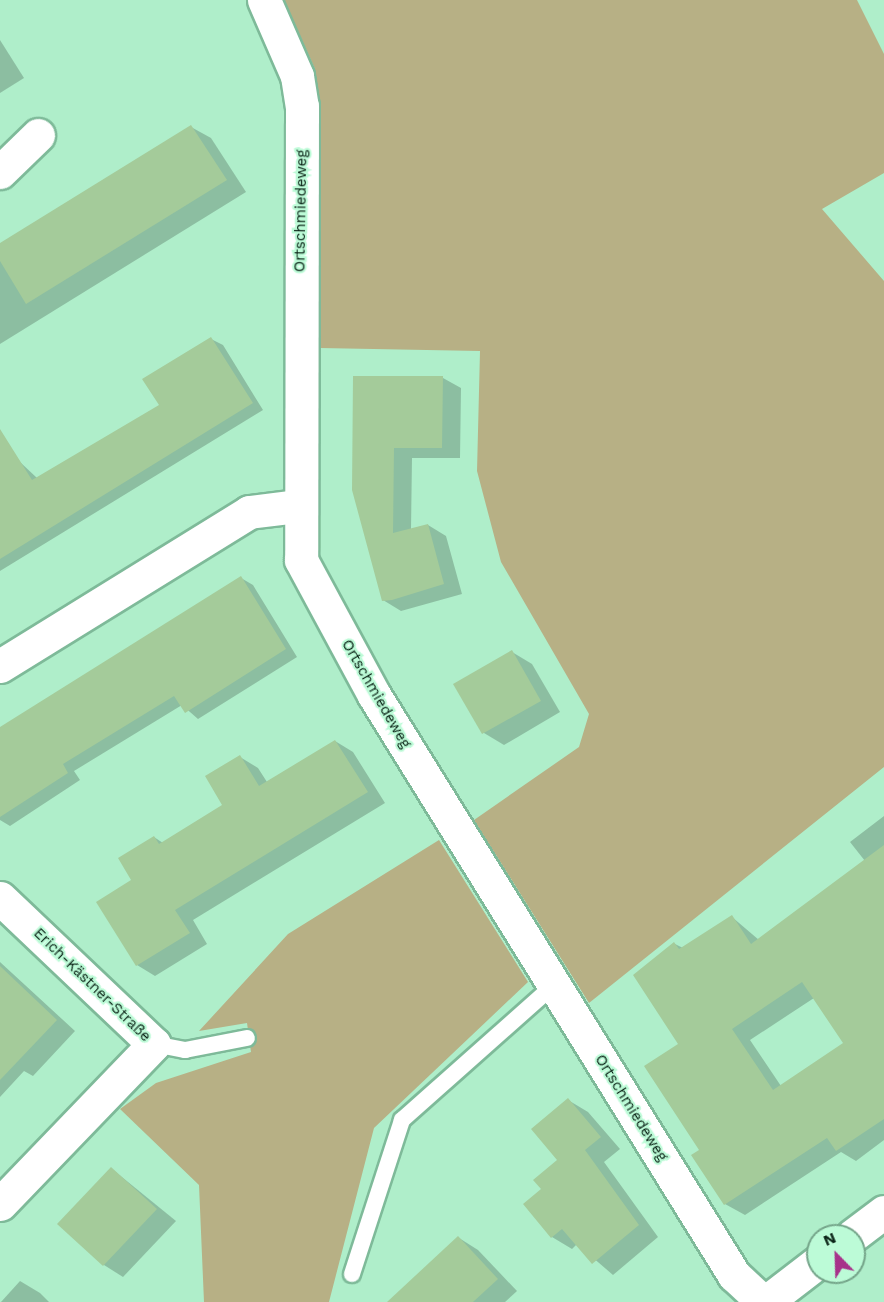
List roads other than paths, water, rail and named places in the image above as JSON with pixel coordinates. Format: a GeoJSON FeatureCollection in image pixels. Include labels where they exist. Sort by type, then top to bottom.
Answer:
{"type":"FeatureCollection","features":[{"type":"Feature","properties":{"kind":"street","name":"Ortschmiedeweg"},"geometry":{"type":"LineString","coordinates":[[264,0],[297,76],[302,106],[297,506],[301,560],[363,675],[734,1275],[765,1302],[806,1271]]}},
{"type":"Feature","properties":{"kind":"street"},"geometry":{"type":"LineString","coordinates":[[0,172],[38,135]]}},
{"type":"Feature","properties":{"kind":"street"},"geometry":{"type":"LineString","coordinates":[[0,666],[249,512],[297,506]]}},
{"type":"Feature","properties":{"kind":"street","name":"Erich-Kästner-Straße"},"geometry":{"type":"LineString","coordinates":[[0,898],[154,1044],[0,1204]]}},
{"type":"Feature","properties":{"kind":"street"},"geometry":{"type":"LineString","coordinates":[[866,1226],[884,1212]]}},
{"type":"Feature","properties":{"kind":"lane"},"geometry":{"type":"LineString","coordinates":[[352,1274],[402,1120],[555,984]]}},
{"type":"Feature","properties":{"kind":"lane"},"geometry":{"type":"LineString","coordinates":[[154,1044],[185,1050],[247,1038]]}}]}
